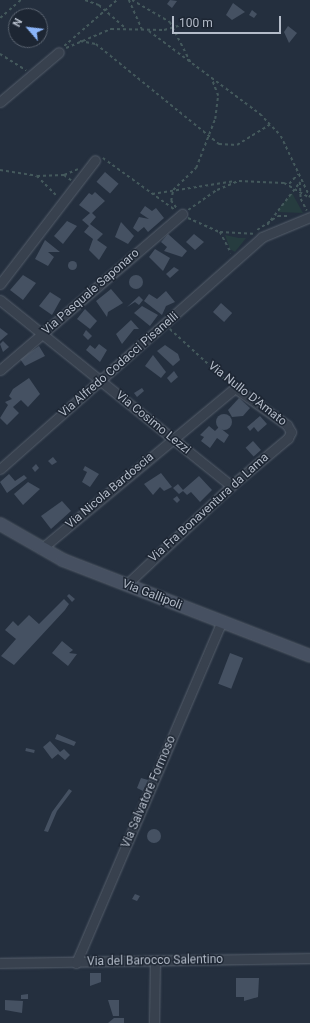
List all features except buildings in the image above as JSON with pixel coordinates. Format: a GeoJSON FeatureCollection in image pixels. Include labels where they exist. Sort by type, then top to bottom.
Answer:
{"type":"FeatureCollection","features":[{"type":"Feature","properties":{"kind":"main road","name":"Via Gallipoli"},"geometry":{"type":"LineString","coordinates":[[0,524],[41,549],[126,585],[310,656]]}},
{"type":"Feature","properties":{"kind":"street"},"geometry":{"type":"LineString","coordinates":[[0,102],[59,52]]}},
{"type":"Feature","properties":{"kind":"street"},"geometry":{"type":"LineString","coordinates":[[0,284],[95,160]]}},
{"type":"Feature","properties":{"kind":"street","name":"Via Pasquale Saponaro"},"geometry":{"type":"LineString","coordinates":[[0,370],[182,214]]}},
{"type":"Feature","properties":{"kind":"street"},"geometry":{"type":"LineString","coordinates":[[262,236],[310,215]]}},
{"type":"Feature","properties":{"kind":"street","name":"Via Alfredo Codacci Pisanelli"},"geometry":{"type":"LineString","coordinates":[[0,468],[166,325],[262,236]]}},
{"type":"Feature","properties":{"kind":"street","name":"Via Cosimo Lezzi"},"geometry":{"type":"LineString","coordinates":[[0,300],[231,486]]}},
{"type":"Feature","properties":{"kind":"street","name":"Via Nullo D'Amato"},"geometry":{"type":"LineString","coordinates":[[235,388],[287,425],[291,432]]}},
{"type":"Feature","properties":{"kind":"street","name":"Via Nicola Bardoscia"},"geometry":{"type":"LineString","coordinates":[[41,549],[235,388]]}},
{"type":"Feature","properties":{"kind":"street","name":"Via Fra Bonaventura da Lama"},"geometry":{"type":"LineString","coordinates":[[126,585],[231,486],[288,438],[291,432]]}},
{"type":"Feature","properties":{"kind":"street","name":"Via Salvatore Formoso"},"geometry":{"type":"LineString","coordinates":[[76,963],[222,621]]}},
{"type":"Feature","properties":{"kind":"street","name":"Via del Barocco Salentino"},"geometry":{"type":"LineString","coordinates":[[0,963],[76,963],[310,958]]}},
{"type":"Feature","properties":{"kind":"street"},"geometry":{"type":"LineString","coordinates":[[154,1023],[155,961]]}},
{"type":"Feature","properties":{"kind":"path"},"geometry":{"type":"LineString","coordinates":[[0,18],[21,0]]}},
{"type":"Feature","properties":{"kind":"path"},"geometry":{"type":"LineString","coordinates":[[85,0],[103,8],[125,28]]}},
{"type":"Feature","properties":{"kind":"path"},"geometry":{"type":"LineString","coordinates":[[59,52],[103,8],[116,0]]}},
{"type":"Feature","properties":{"kind":"path"},"geometry":{"type":"LineString","coordinates":[[129,0],[143,30]]}},
{"type":"Feature","properties":{"kind":"path"},"geometry":{"type":"LineString","coordinates":[[132,0],[164,17],[176,29],[192,65]]}},
{"type":"Feature","properties":{"kind":"path"},"geometry":{"type":"LineString","coordinates":[[59,52],[80,41],[111,29],[176,29],[182,25]]}},
{"type":"Feature","properties":{"kind":"path"},"geometry":{"type":"LineString","coordinates":[[149,30],[192,65],[270,124],[281,136],[298,174],[300,193],[310,215]]}},
{"type":"Feature","properties":{"kind":"path"},"geometry":{"type":"LineString","coordinates":[[80,41],[96,44],[219,144],[237,145],[270,124]]}},
{"type":"Feature","properties":{"kind":"path"},"geometry":{"type":"LineString","coordinates":[[0,54],[33,74]]}},
{"type":"Feature","properties":{"kind":"path"},"geometry":{"type":"LineString","coordinates":[[182,214],[171,201],[172,190],[196,168],[208,136],[218,101],[212,79]]}},
{"type":"Feature","properties":{"kind":"path"},"geometry":{"type":"LineString","coordinates":[[0,170],[37,176],[64,175],[95,160],[103,158],[151,194],[182,214],[220,232],[262,236],[273,215],[300,182]]}},
{"type":"Feature","properties":{"kind":"path"},"geometry":{"type":"LineString","coordinates":[[287,184],[298,174]]}},
{"type":"Feature","properties":{"kind":"path"},"geometry":{"type":"LineString","coordinates":[[37,176],[62,203]]}},
{"type":"Feature","properties":{"kind":"path"},"geometry":{"type":"LineString","coordinates":[[182,214],[217,190],[238,181]]}},
{"type":"Feature","properties":{"kind":"path"},"geometry":{"type":"LineString","coordinates":[[151,194],[238,181],[287,184],[310,198]]}},
{"type":"Feature","properties":{"kind":"path"},"geometry":{"type":"LineString","coordinates":[[300,182],[310,198]]}},
{"type":"Feature","properties":{"kind":"path"},"geometry":{"type":"LineString","coordinates":[[220,232],[237,259]]}},
{"type":"Feature","properties":{"kind":"path","name":"Via Nullo D'Amato"},"geometry":{"type":"LineString","coordinates":[[166,325],[235,388]]}},
{"type":"Feature","properties":{"kind":"green space"},"geometry":{"type":"Polygon","coordinates":[[[292,193],[303,213],[278,212],[280,207],[292,193]]]}},
{"type":"Feature","properties":{"kind":"green space"},"geometry":{"type":"Polygon","coordinates":[[[225,235],[246,238],[235,252],[230,249],[225,235]]]}}]}
